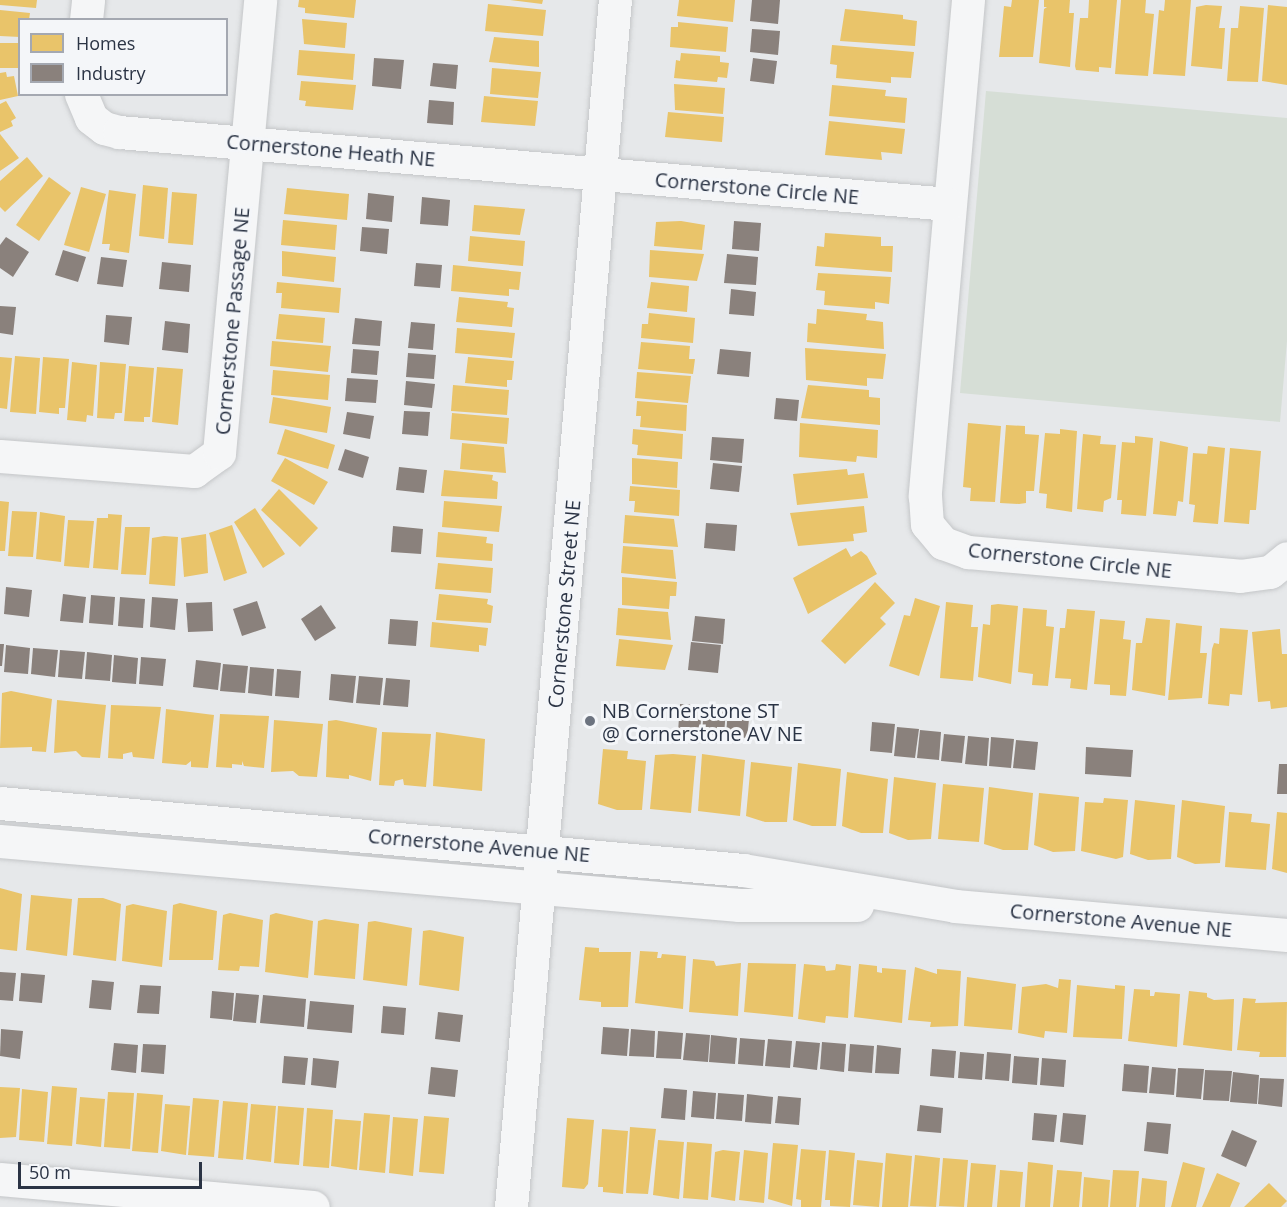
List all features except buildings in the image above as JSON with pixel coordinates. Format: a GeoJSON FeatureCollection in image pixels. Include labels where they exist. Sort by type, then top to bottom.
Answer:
{"type":"FeatureCollection","features":[{"type":"Feature","properties":{"kind":"street"},"geometry":{"type":"LineString","coordinates":[[86,18],[88,0]]}},
{"type":"Feature","properties":{"kind":"street","name":"Cornerstone Passage NE"},"geometry":{"type":"LineString","coordinates":[[0,456],[194,471],[219,453],[260,0]]}},
{"type":"Feature","properties":{"kind":"street","name":"Cornerstone Street NE"},"geometry":{"type":"LineString","coordinates":[[511,1207],[544,850],[615,0]]}},
{"type":"Feature","properties":{"kind":"street","name":"Cornerstone Circle NE"},"geometry":{"type":"LineString","coordinates":[[968,0],[925,496],[927,524],[943,543],[968,552],[1240,576],[1270,572],[1287,558]]}},
{"type":"Feature","properties":{"kind":"street","name":"Cornerstone Heath NE"},"geometry":{"type":"LineString","coordinates":[[82,96],[91,118],[104,128],[600,174]]}},
{"type":"Feature","properties":{"kind":"street","name":"Cornerstone Circle NE"},"geometry":{"type":"LineString","coordinates":[[600,174],[949,204]]}},
{"type":"Feature","properties":{"kind":"street","name":"Cornerstone Avenue NE"},"geometry":{"type":"LineString","coordinates":[[0,803],[544,850],[743,870],[955,906],[1287,935]]}},
{"type":"Feature","properties":{"kind":"street","name":"Cornerstone Avenue NE"},"geometry":{"type":"LineString","coordinates":[[0,841],[739,905],[955,906]]}},
{"type":"Feature","properties":{"kind":"street"},"geometry":{"type":"LineString","coordinates":[[0,1179],[313,1207]]}},
{"type":"Feature","properties":{"kind":"shaded area"},"geometry":{"type":"Polygon","coordinates":[[[986,91],[1287,118],[1287,341],[1280,422],[960,393],[986,91]]]}},
{"type":"Feature","properties":{"kind":"place","name":"NB Cornerstone ST @ Cornerstone AV NE"},"geometry":{"type":"Point","coordinates":[590,721]}}]}
